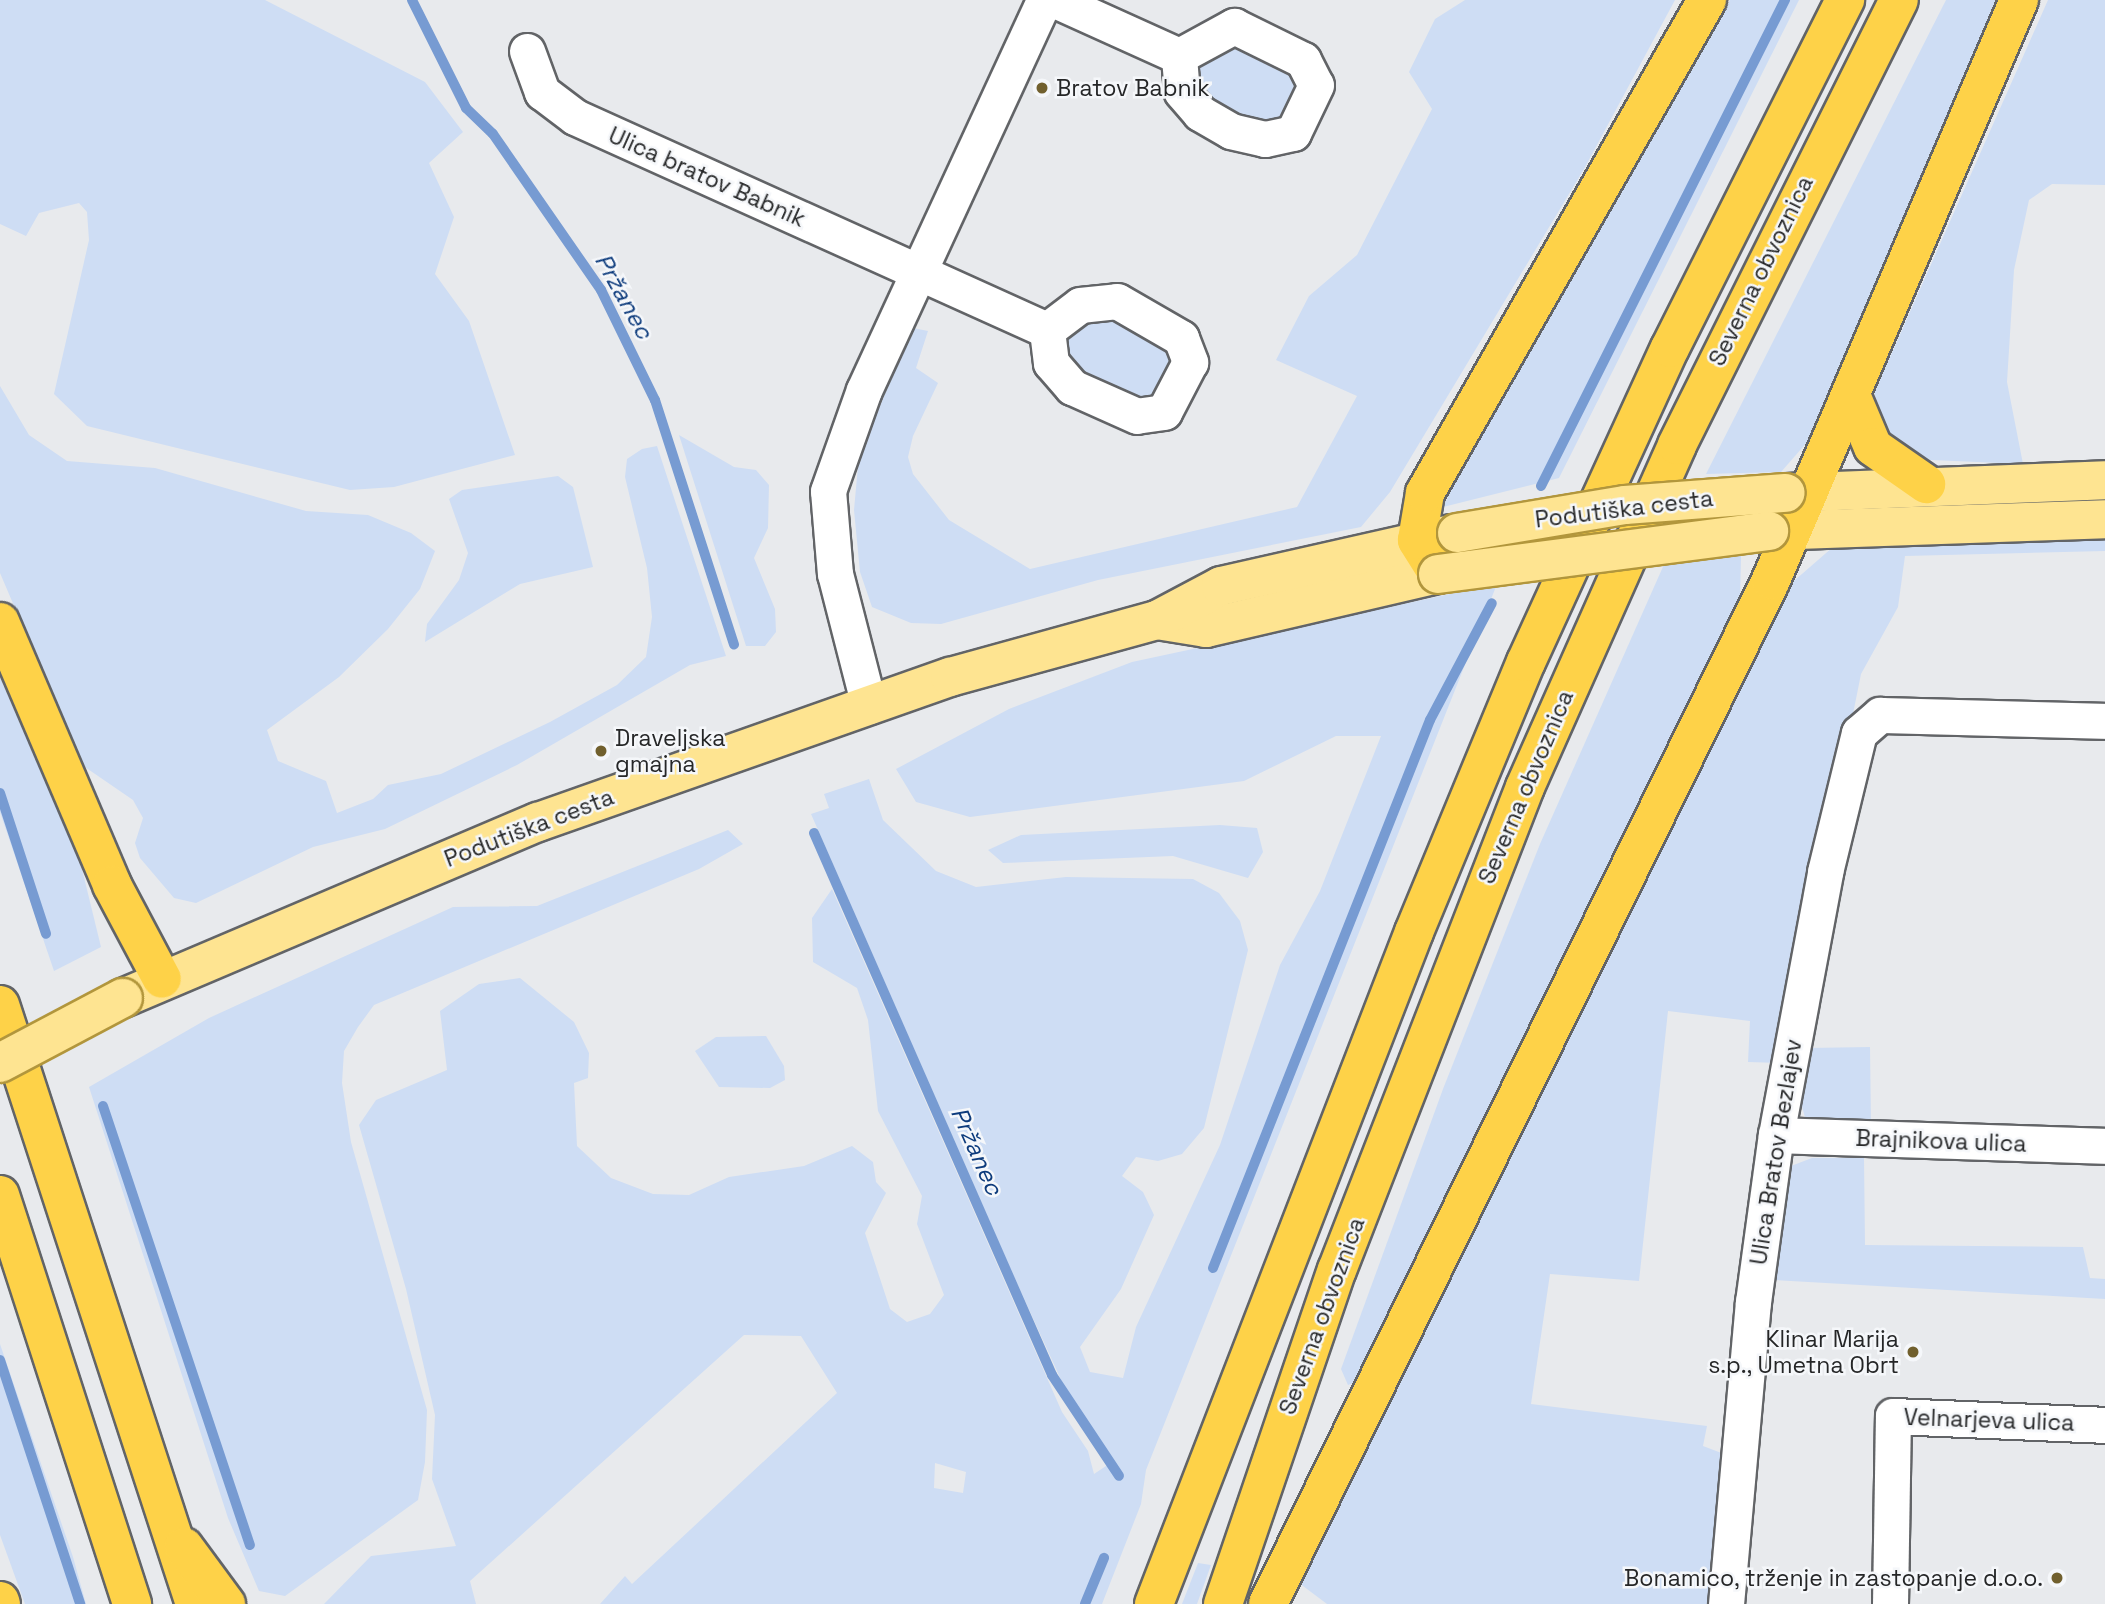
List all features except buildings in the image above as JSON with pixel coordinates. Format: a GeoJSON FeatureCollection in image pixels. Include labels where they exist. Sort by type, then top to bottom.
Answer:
{"type":"FeatureCollection","features":[{"type":"Feature","properties":{"kind":"highway"},"geometry":{"type":"LineString","coordinates":[[1438,574],[1417,540],[1425,493],[1707,0]]}},
{"type":"Feature","properties":{"kind":"highway","name":"Severna obvoznica"},"geometry":{"type":"LineString","coordinates":[[1154,1602],[1405,955],[1526,662],[1670,348],[1845,0]]}},
{"type":"Feature","properties":{"kind":"highway","name":"Severna obvoznica"},"geometry":{"type":"LineString","coordinates":[[1223,1604],[1337,1270],[1525,787],[1688,421],[1899,0]]}},
{"type":"Feature","properties":{"kind":"highway"},"geometry":{"type":"LineString","coordinates":[[1268,1604],[1798,492],[1851,395],[2019,0]]}},
{"type":"Feature","properties":{"kind":"highway"},"geometry":{"type":"LineString","coordinates":[[1851,395],[1873,447],[1926,484]]}},
{"type":"Feature","properties":{"kind":"highway"},"geometry":{"type":"LineString","coordinates":[[0,622],[112,885],[162,979]]}},
{"type":"Feature","properties":{"kind":"highway"},"geometry":{"type":"LineString","coordinates":[[0,1005],[195,1604]]}},
{"type":"Feature","properties":{"kind":"highway"},"geometry":{"type":"LineString","coordinates":[[0,1195],[132,1604]]}},
{"type":"Feature","properties":{"kind":"highway"},"geometry":{"type":"LineString","coordinates":[[175,1538],[226,1604]]}},
{"type":"Feature","properties":{"kind":"main road","name":"Podutiška cesta"},"geometry":{"type":"LineString","coordinates":[[0,1063],[162,979],[538,822],[869,706],[1157,621],[1222,586],[1417,540],[1625,505],[1926,484],[2105,480]]}},
{"type":"Feature","properties":{"kind":"main road","name":"Podutiška cesta"},"geometry":{"type":"LineString","coordinates":[[1157,621],[1206,628],[1438,574],[1781,531],[2105,519]]}},
{"type":"Feature","properties":{"kind":"street"},"geometry":{"type":"LineString","coordinates":[[869,706],[835,574],[827,500],[843,441],[918,271],[1044,0]]}},
{"type":"Feature","properties":{"kind":"street"},"geometry":{"type":"LineString","coordinates":[[1055,0],[1180,56]]}},
{"type":"Feature","properties":{"kind":"street","name":"Ulica bratov Babnik"},"geometry":{"type":"LineString","coordinates":[[527,51],[542,92],[575,117],[1047,330]]}},
{"type":"Feature","properties":{"kind":"street","name":"Ulica Bratov Bezlajev"},"geometry":{"type":"LineString","coordinates":[[1726,1604],[1753,1303],[1776,1135],[1825,872],[1860,733],[1880,715],[2105,722]]}},
{"type":"Feature","properties":{"kind":"street","name":"Brajnikova ulica"},"geometry":{"type":"LineString","coordinates":[[1776,1135],[2105,1146]]}},
{"type":"Feature","properties":{"kind":"street","name":"Velnarjeva ulica"},"geometry":{"type":"LineString","coordinates":[[1890,1604],[1893,1416],[2105,1425]]}},
{"type":"Feature","properties":{"kind":"shaded area"},"geometry":{"type":"Polygon","coordinates":[[[0,0],[265,0],[425,82],[463,132],[429,163],[454,217],[435,274],[469,321],[515,455],[394,487],[350,490],[87,426],[54,394],[89,240],[87,212],[79,203],[39,213],[26,236],[0,224],[0,0]]]}},
{"type":"Feature","properties":{"kind":"shaded area"},"geometry":{"type":"Polygon","coordinates":[[[1465,0],[1675,0],[1584,169],[1390,492],[1361,527],[1098,580],[941,624],[911,623],[872,607],[860,572],[854,510],[859,455],[913,328],[928,331],[916,368],[938,383],[913,436],[908,457],[913,474],[949,520],[1030,569],[1297,507],[1357,396],[1276,360],[1309,296],[1357,255],[1432,109],[1409,72],[1435,19],[1465,0]]]}},
{"type":"Feature","properties":{"kind":"shaded area"},"geometry":{"type":"Polygon","coordinates":[[[1730,0],[1799,0],[1559,478],[1443,507],[1487,416],[1730,0]]]}},
{"type":"Feature","properties":{"kind":"shaded area"},"geometry":{"type":"Polygon","coordinates":[[[1946,0],[2000,0],[1816,432],[1781,472],[1706,474],[1946,0]]]}},
{"type":"Feature","properties":{"kind":"shaded area"},"geometry":{"type":"Polygon","coordinates":[[[2048,0],[2105,0],[2105,185],[2052,184],[2029,200],[2014,270],[2007,382],[2023,464],[1909,459],[1873,417],[1875,391],[2048,0]]]}},
{"type":"Feature","properties":{"kind":"shaded area"},"geometry":{"type":"Polygon","coordinates":[[[1236,40],[1298,68],[1309,91],[1273,131],[1209,107],[1193,82],[1193,59],[1236,40]]]}},
{"type":"Feature","properties":{"kind":"shaded area"},"geometry":{"type":"Polygon","coordinates":[[[1104,316],[1165,344],[1176,366],[1161,398],[1141,406],[1077,383],[1060,358],[1061,334],[1104,316]]]}},
{"type":"Feature","properties":{"kind":"shaded area"},"geometry":{"type":"Polygon","coordinates":[[[0,386],[29,435],[67,461],[155,468],[306,511],[368,515],[411,533],[435,551],[420,589],[388,629],[339,677],[267,730],[278,761],[326,781],[337,813],[373,799],[388,785],[441,774],[550,722],[617,685],[646,657],[652,617],[647,568],[625,477],[627,459],[642,449],[657,446],[726,656],[690,665],[517,765],[385,829],[313,847],[196,903],[174,898],[140,858],[135,843],[143,818],[133,800],[82,765],[0,573],[0,386]]]}},
{"type":"Feature","properties":{"kind":"shaded area"},"geometry":{"type":"Polygon","coordinates":[[[679,435],[734,467],[756,470],[769,485],[768,528],[754,558],[775,609],[776,632],[765,646],[746,646],[679,435]]]}},
{"type":"Feature","properties":{"kind":"shaded area"},"geometry":{"type":"Polygon","coordinates":[[[558,476],[573,487],[593,567],[520,584],[425,642],[427,624],[459,580],[468,553],[449,499],[462,490],[558,476]]]}},
{"type":"Feature","properties":{"kind":"shaded area"},"geometry":{"type":"Polygon","coordinates":[[[2105,531],[2105,551],[1905,556],[1898,607],[1861,674],[1783,1063],[1748,1062],[1750,1021],[1668,1011],[1639,1281],[1550,1274],[1531,1404],[1707,1426],[1703,1446],[1724,1454],[1716,1604],[1327,1604],[1295,1580],[1787,587],[1833,547],[2105,531]]]}},
{"type":"Feature","properties":{"kind":"shaded area"},"geometry":{"type":"Polygon","coordinates":[[[1741,556],[1740,600],[1356,1382],[1348,1385],[1341,1369],[1443,1089],[1540,844],[1666,560],[1741,556]]]}},
{"type":"Feature","properties":{"kind":"shaded area"},"geometry":{"type":"Polygon","coordinates":[[[1497,584],[1146,1470],[1141,1504],[1102,1604],[600,1604],[625,1576],[632,1584],[837,1393],[801,1336],[744,1335],[470,1581],[476,1604],[324,1604],[371,1556],[456,1546],[432,1479],[435,1415],[406,1289],[359,1125],[376,1100],[447,1070],[440,1011],[479,984],[520,978],[574,1022],[589,1053],[588,1078],[574,1083],[577,1146],[611,1178],[653,1194],[689,1195],[729,1177],[804,1166],[852,1146],[873,1162],[876,1182],[886,1193],[865,1233],[890,1309],[907,1322],[930,1314],[944,1295],[917,1224],[922,1196],[878,1111],[868,1020],[857,988],[813,962],[812,918],[832,889],[1062,1412],[1088,1451],[1094,1474],[1109,1464],[1083,1428],[811,814],[829,808],[824,794],[869,779],[883,820],[936,871],[976,887],[1066,877],[1193,879],[1219,893],[1240,921],[1248,950],[1204,1128],[1182,1154],[1158,1161],[1136,1157],[1122,1176],[1143,1192],[1154,1215],[1121,1289],[1080,1347],[1090,1372],[1123,1378],[1136,1327],[1220,1145],[1280,965],[1320,891],[1381,736],[1336,736],[1244,781],[970,817],[916,802],[896,769],[1009,709],[1132,662],[1497,584]],[[935,1463],[934,1488],[963,1493],[966,1472],[935,1463]]]}},
{"type":"Feature","properties":{"kind":"shaded area"},"geometry":{"type":"Polygon","coordinates":[[[0,677],[81,865],[101,947],[54,971],[0,812],[0,677]]]}},
{"type":"Feature","properties":{"kind":"shaded area"},"geometry":{"type":"Polygon","coordinates":[[[1220,825],[1257,828],[1263,852],[1248,878],[1173,856],[1003,863],[988,850],[1021,835],[1220,825]]]}},
{"type":"Feature","properties":{"kind":"shaded area"},"geometry":{"type":"Polygon","coordinates":[[[728,830],[743,844],[699,869],[374,1005],[358,1027],[344,1051],[342,1083],[351,1142],[427,1410],[425,1462],[418,1500],[285,1596],[259,1591],[228,1518],[89,1087],[209,1018],[453,907],[537,906],[728,830]]]}},
{"type":"Feature","properties":{"kind":"shaded area"},"geometry":{"type":"Polygon","coordinates":[[[766,1036],[784,1066],[785,1080],[770,1088],[719,1087],[695,1051],[716,1037],[766,1036]]]}},
{"type":"Feature","properties":{"kind":"shaded area"},"geometry":{"type":"Polygon","coordinates":[[[1870,1047],[1871,1126],[1806,1121],[1801,1103],[1808,1048],[1870,1047]]]}},
{"type":"Feature","properties":{"kind":"shaded area"},"geometry":{"type":"Polygon","coordinates":[[[1812,1158],[1864,1158],[1865,1245],[2083,1247],[2090,1278],[2105,1279],[2105,1299],[1775,1280],[1791,1166],[1812,1158]]]}},
{"type":"Feature","properties":{"kind":"shaded area"},"geometry":{"type":"Polygon","coordinates":[[[0,1344],[73,1557],[86,1604],[25,1604],[0,1535],[0,1344]]]}},
{"type":"Feature","properties":{"kind":"shaded area"},"geometry":{"type":"Polygon","coordinates":[[[1198,1563],[1211,1565],[1197,1604],[1182,1604],[1198,1563]]]}},
{"type":"Feature","properties":{"kind":"waterway","name":"Pržanec"},"geometry":{"type":"LineString","coordinates":[[412,0],[466,108],[493,134],[601,290],[655,400],[734,645]]}},
{"type":"Feature","properties":{"kind":"waterway"},"geometry":{"type":"LineString","coordinates":[[1541,486],[1785,0]]}},
{"type":"Feature","properties":{"kind":"waterway"},"geometry":{"type":"LineString","coordinates":[[1213,1268],[1430,720],[1492,603]]}},
{"type":"Feature","properties":{"kind":"waterway"},"geometry":{"type":"LineString","coordinates":[[0,793],[46,934]]}},
{"type":"Feature","properties":{"kind":"waterway","name":"Pržanec"},"geometry":{"type":"LineString","coordinates":[[814,833],[1052,1375],[1119,1476]]}},
{"type":"Feature","properties":{"kind":"waterway"},"geometry":{"type":"LineString","coordinates":[[103,1106],[250,1545]]}},
{"type":"Feature","properties":{"kind":"waterway"},"geometry":{"type":"LineString","coordinates":[[0,1360],[80,1604]]}},
{"type":"Feature","properties":{"kind":"waterway"},"geometry":{"type":"LineString","coordinates":[[1085,1604],[1104,1558]]}},
{"type":"Feature","properties":{"kind":"place","name":"Bratov Babnik"},"geometry":{"type":"Point","coordinates":[1042,88]}},
{"type":"Feature","properties":{"kind":"place","name":"Draveljska gmajna"},"geometry":{"type":"Point","coordinates":[601,751]}},
{"type":"Feature","properties":{"kind":"place","name":"Klinar Marija s.p., Umetna Obrt"},"geometry":{"type":"Point","coordinates":[1913,1352]}},
{"type":"Feature","properties":{"kind":"place","name":"Bonamico, trženje in zastopanje d.o.o."},"geometry":{"type":"Point","coordinates":[2057,1578]}}]}
